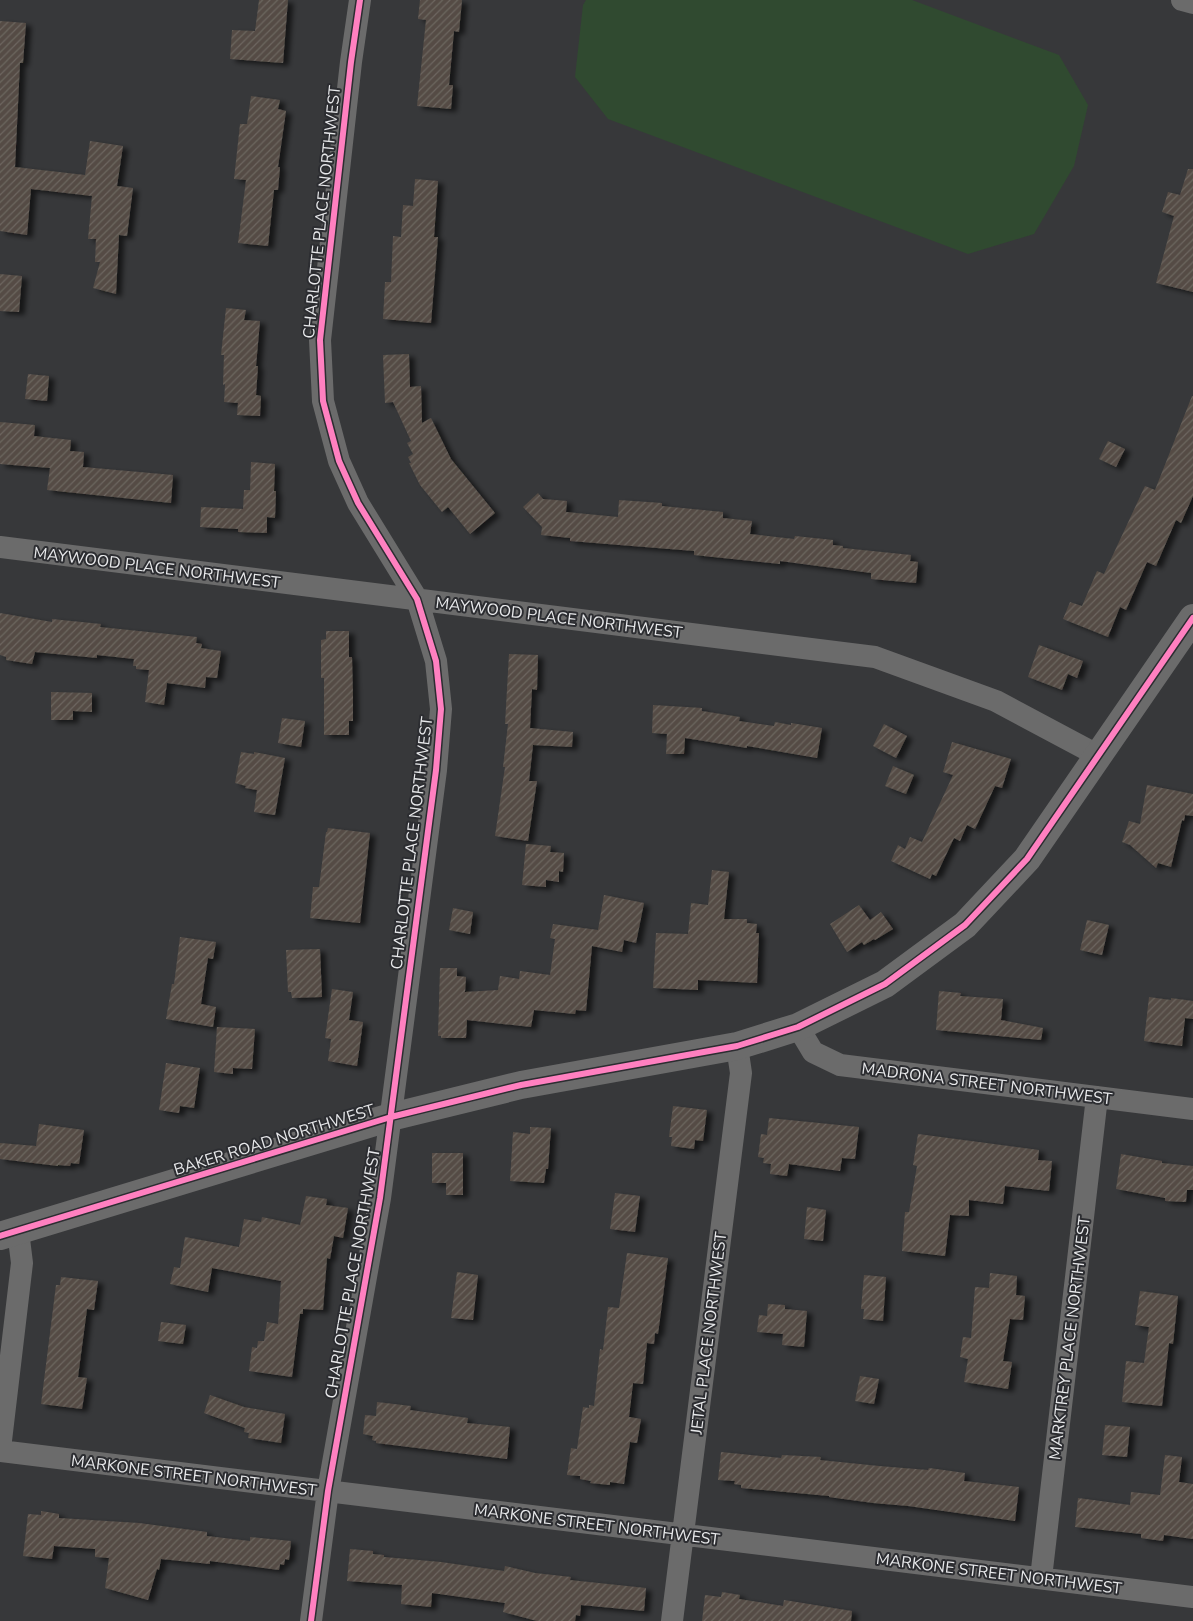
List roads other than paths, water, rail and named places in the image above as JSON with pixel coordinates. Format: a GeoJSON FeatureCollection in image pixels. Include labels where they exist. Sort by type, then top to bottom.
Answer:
{"type":"FeatureCollection","features":[{"type":"Feature","properties":{"kind":"street","name":"CHARLOTTE PLACE NORTHWEST"},"geometry":{"type":"LineString","coordinates":[[311,1621],[328,1491],[380,1198],[436,770],[441,709],[436,661],[417,599],[358,503],[339,461],[323,401],[320,340],[360,0]]}},
{"type":"Feature","properties":{"kind":"street"},"geometry":{"type":"LineString","coordinates":[[1182,0],[1193,3]]}},
{"type":"Feature","properties":{"kind":"street","name":"MAYWOOD PLACE NORTHWEST"},"geometry":{"type":"LineString","coordinates":[[0,547],[875,657],[996,701],[1099,756]]}},
{"type":"Feature","properties":{"kind":"street","name":"BAKER ROAD NORTHWEST"},"geometry":{"type":"LineString","coordinates":[[9,1234],[391,1117],[521,1085],[737,1046],[798,1027],[885,984],[965,925],[1027,859],[1193,618]]}},
{"type":"Feature","properties":{"kind":"street","name":"MADRONA STREET NORTHWEST"},"geometry":{"type":"LineString","coordinates":[[798,1027],[814,1052],[840,1065],[1193,1109]]}},
{"type":"Feature","properties":{"kind":"street","name":"JETAL PLACE NORTHWEST"},"geometry":{"type":"LineString","coordinates":[[672,1621],[740,1073],[737,1046]]}},
{"type":"Feature","properties":{"kind":"street","name":"MARKTREY PLACE NORTHWEST"},"geometry":{"type":"LineString","coordinates":[[1040,1578],[1098,1097]]}},
{"type":"Feature","properties":{"kind":"street"},"geometry":{"type":"LineString","coordinates":[[0,1450],[22,1263],[9,1234]]}},
{"type":"Feature","properties":{"kind":"street","name":"MARKONE STREET NORTHWEST"},"geometry":{"type":"LineString","coordinates":[[0,1450],[1193,1597]]}}]}
